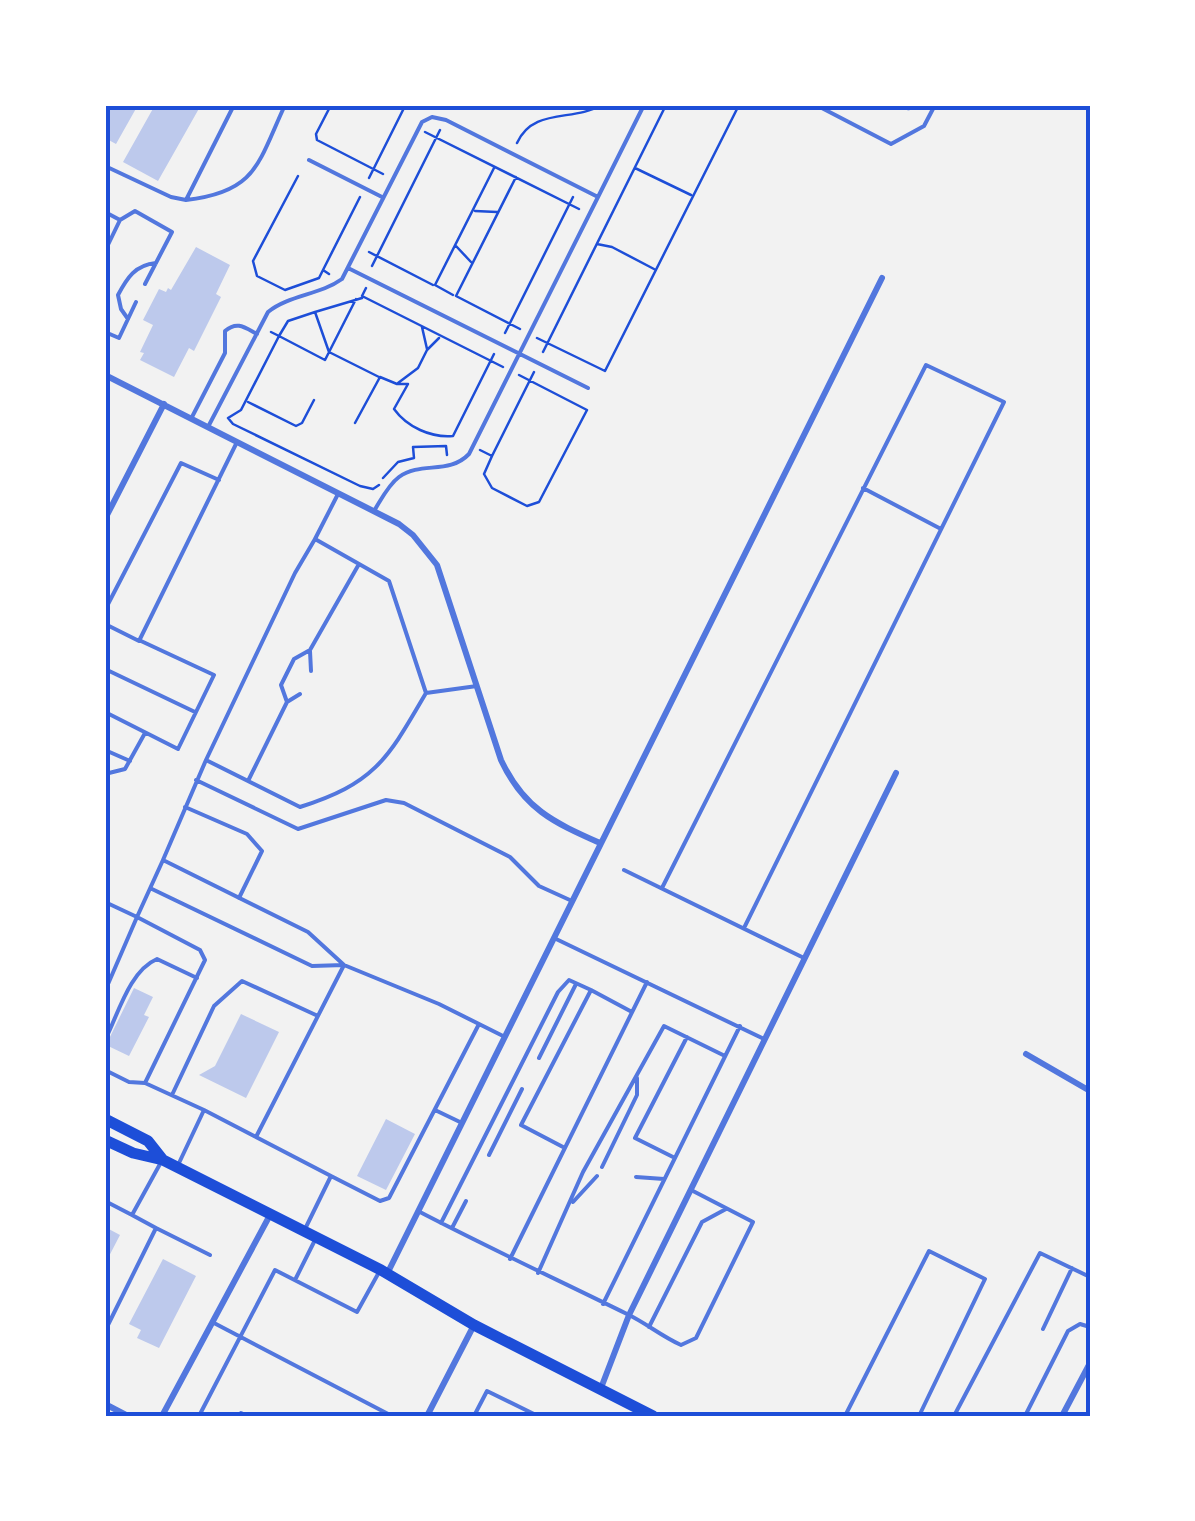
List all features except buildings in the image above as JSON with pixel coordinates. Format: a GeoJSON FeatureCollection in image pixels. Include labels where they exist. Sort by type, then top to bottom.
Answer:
{"type":"FeatureCollection","features":[{"type":"Feature","properties":{"kind":"highway"},"geometry":{"type":"LineString","coordinates":[[105,1119],[148,1140],[162,1160]]}},
{"type":"Feature","properties":{"kind":"highway"},"geometry":{"type":"LineString","coordinates":[[105,1140],[133,1154],[177,1167],[653,1416]]}},
{"type":"Feature","properties":{"kind":"street"},"geometry":{"type":"LineString","coordinates":[[384,1272],[882,278]]}},
{"type":"Feature","properties":{"kind":"street"},"geometry":{"type":"LineString","coordinates":[[105,374],[162,407],[192,418],[374,511],[413,535],[437,565],[511,782],[526,801],[560,825],[600,843]]}},
{"type":"Feature","properties":{"kind":"street"},"geometry":{"type":"LineString","coordinates":[[105,519],[162,407]]}},
{"type":"Feature","properties":{"kind":"street"},"geometry":{"type":"LineString","coordinates":[[601,1389],[629,1314],[896,773]]}},
{"type":"Feature","properties":{"kind":"street"},"geometry":{"type":"LineString","coordinates":[[1026,1054],[1090,1092]]}},
{"type":"Feature","properties":{"kind":"street"},"geometry":{"type":"LineString","coordinates":[[162,1416],[270,1215]]}},
{"type":"Feature","properties":{"kind":"street"},"geometry":{"type":"LineString","coordinates":[[428,1416],[474,1325]]}},
{"type":"Feature","properties":{"kind":"street"},"geometry":{"type":"LineString","coordinates":[[1062,1416],[1090,1363]]}},
{"type":"Feature","properties":{"kind":"street"},"geometry":{"type":"LineString","coordinates":[[105,1404],[128,1416]]}},
{"type":"Feature","properties":{"kind":"lane"},"geometry":{"type":"LineString","coordinates":[[186,200],[234,105]]}},
{"type":"Feature","properties":{"kind":"lane"},"geometry":{"type":"LineString","coordinates":[[105,174],[107,166],[171,197],[186,200],[217,196],[255,171],[285,105]]}},
{"type":"Feature","properties":{"kind":"lane"},"geometry":{"type":"LineString","coordinates":[[374,511],[396,479],[415,470],[461,462],[472,446],[644,105]]}},
{"type":"Feature","properties":{"kind":"lane"},"geometry":{"type":"LineString","coordinates":[[816,105],[891,144],[924,126],[935,105]]}},
{"type":"Feature","properties":{"kind":"lane"},"geometry":{"type":"LineString","coordinates":[[208,427],[268,312],[342,280],[416,128],[432,117],[445,120],[598,198]]}},
{"type":"Feature","properties":{"kind":"lane"},"geometry":{"type":"LineString","coordinates":[[309,160],[382,197]]}},
{"type":"Feature","properties":{"kind":"lane"},"geometry":{"type":"LineString","coordinates":[[105,251],[120,220],[134,211],[172,232],[145,284]]}},
{"type":"Feature","properties":{"kind":"lane"},"geometry":{"type":"LineString","coordinates":[[105,212],[120,220]]}},
{"type":"Feature","properties":{"kind":"lane"},"geometry":{"type":"LineString","coordinates":[[128,319],[120,309],[118,295],[128,276],[144,264],[156,263]]}},
{"type":"Feature","properties":{"kind":"lane"},"geometry":{"type":"LineString","coordinates":[[348,268],[588,388]]}},
{"type":"Feature","properties":{"kind":"lane"},"geometry":{"type":"LineString","coordinates":[[105,332],[119,338],[136,302]]}},
{"type":"Feature","properties":{"kind":"lane"},"geometry":{"type":"LineString","coordinates":[[192,418],[225,352],[225,331],[232,325],[242,325],[257,334]]}},
{"type":"Feature","properties":{"kind":"lane"},"geometry":{"type":"LineString","coordinates":[[662,888],[926,365],[1004,402],[744,928]]}},
{"type":"Feature","properties":{"kind":"lane"},"geometry":{"type":"LineString","coordinates":[[139,640],[238,442]]}},
{"type":"Feature","properties":{"kind":"lane"},"geometry":{"type":"LineString","coordinates":[[105,610],[181,463],[218,480]]}},
{"type":"Feature","properties":{"kind":"lane"},"geometry":{"type":"LineString","coordinates":[[863,488],[941,529]]}},
{"type":"Feature","properties":{"kind":"lane"},"geometry":{"type":"LineString","coordinates":[[105,992],[196,780],[295,573],[339,493]]}},
{"type":"Feature","properties":{"kind":"lane"},"geometry":{"type":"LineString","coordinates":[[206,760],[300,807],[340,794],[391,753],[426,693],[389,581],[314,539]]}},
{"type":"Feature","properties":{"kind":"lane"},"geometry":{"type":"LineString","coordinates":[[287,702],[281,685],[294,660],[310,650],[360,564]]}},
{"type":"Feature","properties":{"kind":"lane"},"geometry":{"type":"LineString","coordinates":[[105,624],[214,676],[178,750],[105,712]]}},
{"type":"Feature","properties":{"kind":"lane"},"geometry":{"type":"LineString","coordinates":[[310,650],[311,671]]}},
{"type":"Feature","properties":{"kind":"lane"},"geometry":{"type":"LineString","coordinates":[[105,669],[195,712]]}},
{"type":"Feature","properties":{"kind":"lane"},"geometry":{"type":"LineString","coordinates":[[426,693],[477,686]]}},
{"type":"Feature","properties":{"kind":"lane"},"geometry":{"type":"LineString","coordinates":[[249,779],[287,702],[300,694]]}},
{"type":"Feature","properties":{"kind":"lane"},"geometry":{"type":"LineString","coordinates":[[105,774],[125,769],[145,733]]}},
{"type":"Feature","properties":{"kind":"lane"},"geometry":{"type":"LineString","coordinates":[[105,750],[130,761]]}},
{"type":"Feature","properties":{"kind":"lane"},"geometry":{"type":"LineString","coordinates":[[196,780],[298,829],[386,800],[404,803],[510,858],[540,886],[572,901]]}},
{"type":"Feature","properties":{"kind":"lane"},"geometry":{"type":"LineString","coordinates":[[185,807],[247,834],[262,851],[239,898]]}},
{"type":"Feature","properties":{"kind":"lane"},"geometry":{"type":"LineString","coordinates":[[162,860],[308,932],[344,964],[505,1037]]}},
{"type":"Feature","properties":{"kind":"lane"},"geometry":{"type":"LineString","coordinates":[[624,870],[804,958]]}},
{"type":"Feature","properties":{"kind":"lane"},"geometry":{"type":"LineString","coordinates":[[150,888],[312,966],[344,964]]}},
{"type":"Feature","properties":{"kind":"lane"},"geometry":{"type":"LineString","coordinates":[[105,902],[200,950],[205,960],[144,1083]]}},
{"type":"Feature","properties":{"kind":"lane"},"geometry":{"type":"LineString","coordinates":[[554,938],[764,1039]]}},
{"type":"Feature","properties":{"kind":"lane"},"geometry":{"type":"LineString","coordinates":[[105,1040],[130,990],[150,961],[157,959],[196,978]]}},
{"type":"Feature","properties":{"kind":"lane"},"geometry":{"type":"LineString","coordinates":[[256,1137],[344,964]]}},
{"type":"Feature","properties":{"kind":"lane"},"geometry":{"type":"LineString","coordinates":[[441,1222],[558,992],[569,980],[632,1012]]}},
{"type":"Feature","properties":{"kind":"lane"},"geometry":{"type":"LineString","coordinates":[[172,1095],[214,1006],[242,982],[318,1016]]}},
{"type":"Feature","properties":{"kind":"lane"},"geometry":{"type":"LineString","coordinates":[[510,1258],[646,982]]}},
{"type":"Feature","properties":{"kind":"lane"},"geometry":{"type":"LineString","coordinates":[[538,1058],[576,984]]}},
{"type":"Feature","properties":{"kind":"lane"},"geometry":{"type":"LineString","coordinates":[[565,1148],[521,1125],[591,990]]}},
{"type":"Feature","properties":{"kind":"lane"},"geometry":{"type":"LineString","coordinates":[[105,1070],[204,1110],[380,1201],[389,1198],[479,1024]]}},
{"type":"Feature","properties":{"kind":"lane"},"geometry":{"type":"LineString","coordinates":[[538,1273],[583,1172],[664,1026],[725,1056]]}},
{"type":"Feature","properties":{"kind":"lane"},"geometry":{"type":"LineString","coordinates":[[603,1304],[740,1026]]}},
{"type":"Feature","properties":{"kind":"lane"},"geometry":{"type":"LineString","coordinates":[[674,1158],[635,1138],[686,1037]]}},
{"type":"Feature","properties":{"kind":"lane"},"geometry":{"type":"LineString","coordinates":[[602,1167],[637,1095],[638,1073]]}},
{"type":"Feature","properties":{"kind":"lane"},"geometry":{"type":"LineString","coordinates":[[489,1156],[522,1089]]}},
{"type":"Feature","properties":{"kind":"lane"},"geometry":{"type":"LineString","coordinates":[[177,1167],[204,1110]]}},
{"type":"Feature","properties":{"kind":"lane"},"geometry":{"type":"LineString","coordinates":[[434,1110],[462,1122]]}},
{"type":"Feature","properties":{"kind":"lane"},"geometry":{"type":"LineString","coordinates":[[132,1216],[162,1160]]}},
{"type":"Feature","properties":{"kind":"lane"},"geometry":{"type":"LineString","coordinates":[[295,1280],[331,1176]]}},
{"type":"Feature","properties":{"kind":"lane"},"geometry":{"type":"LineString","coordinates":[[570,1205],[597,1176]]}},
{"type":"Feature","properties":{"kind":"lane"},"geometry":{"type":"LineString","coordinates":[[636,1177],[664,1179]]}},
{"type":"Feature","properties":{"kind":"lane"},"geometry":{"type":"LineString","coordinates":[[418,1210],[538,1273],[629,1314],[658,1335],[681,1345],[696,1338],[753,1222],[690,1190]]}},
{"type":"Feature","properties":{"kind":"lane"},"geometry":{"type":"LineString","coordinates":[[105,1201],[210,1255]]}},
{"type":"Feature","properties":{"kind":"lane"},"geometry":{"type":"LineString","coordinates":[[452,1228],[466,1201]]}},
{"type":"Feature","properties":{"kind":"lane"},"geometry":{"type":"LineString","coordinates":[[650,1327],[702,1222],[727,1208]]}},
{"type":"Feature","properties":{"kind":"lane"},"geometry":{"type":"LineString","coordinates":[[105,1331],[156,1228]]}},
{"type":"Feature","properties":{"kind":"lane"},"geometry":{"type":"LineString","coordinates":[[845,1416],[929,1251],[986,1279],[920,1416]]}},
{"type":"Feature","properties":{"kind":"lane"},"geometry":{"type":"LineString","coordinates":[[954,1416],[1040,1252],[1090,1277]]}},
{"type":"Feature","properties":{"kind":"lane"},"geometry":{"type":"LineString","coordinates":[[1043,1329],[1072,1268]]}},
{"type":"Feature","properties":{"kind":"lane"},"geometry":{"type":"LineString","coordinates":[[200,1416],[276,1270],[357,1312],[384,1272]]}},
{"type":"Feature","properties":{"kind":"lane"},"geometry":{"type":"LineString","coordinates":[[214,1323],[391,1416]]}},
{"type":"Feature","properties":{"kind":"lane"},"geometry":{"type":"LineString","coordinates":[[1026,1416],[1068,1331],[1080,1324],[1090,1327]]}},
{"type":"Feature","properties":{"kind":"lane"},"geometry":{"type":"LineString","coordinates":[[474,1416],[487,1391],[538,1416]]}},
{"type":"Feature","properties":{"kind":"path"},"geometry":{"type":"LineString","coordinates":[[330,105],[316,140],[392,178]]}},
{"type":"Feature","properties":{"kind":"path"},"geometry":{"type":"LineString","coordinates":[[369,179],[404,105]]}},
{"type":"Feature","properties":{"kind":"path"},"geometry":{"type":"LineString","coordinates":[[512,154],[521,133],[533,123],[601,105]]}},
{"type":"Feature","properties":{"kind":"path"},"geometry":{"type":"LineString","coordinates":[[543,352],[666,105]]}},
{"type":"Feature","properties":{"kind":"path"},"geometry":{"type":"LineString","coordinates":[[538,338],[604,371],[739,105]]}},
{"type":"Feature","properties":{"kind":"path"},"geometry":{"type":"LineString","coordinates":[[864,105],[910,105]]}},
{"type":"Feature","properties":{"kind":"path"},"geometry":{"type":"LineString","coordinates":[[372,266],[445,120]]}},
{"type":"Feature","properties":{"kind":"path"},"geometry":{"type":"LineString","coordinates":[[416,128],[590,214]]}},
{"type":"Feature","properties":{"kind":"path"},"geometry":{"type":"LineString","coordinates":[[434,286],[494,167]]}},
{"type":"Feature","properties":{"kind":"path"},"geometry":{"type":"LineString","coordinates":[[635,168],[692,196]]}},
{"type":"Feature","properties":{"kind":"path"},"geometry":{"type":"LineString","coordinates":[[298,176],[253,262],[257,276],[285,290],[319,278],[360,196]]}},
{"type":"Feature","properties":{"kind":"path"},"geometry":{"type":"LineString","coordinates":[[456,296],[516,177]]}},
{"type":"Feature","properties":{"kind":"path"},"geometry":{"type":"LineString","coordinates":[[452,436],[578,187]]}},
{"type":"Feature","properties":{"kind":"path"},"geometry":{"type":"LineString","coordinates":[[472,210],[498,213]]}},
{"type":"Feature","properties":{"kind":"path"},"geometry":{"type":"LineString","coordinates":[[597,244],[655,269]]}},
{"type":"Feature","properties":{"kind":"path"},"geometry":{"type":"LineString","coordinates":[[455,245],[472,263]]}},
{"type":"Feature","properties":{"kind":"path"},"geometry":{"type":"LineString","coordinates":[[376,256],[520,329]]}},
{"type":"Feature","properties":{"kind":"path"},"geometry":{"type":"LineString","coordinates":[[323,270],[330,275]]}},
{"type":"Feature","properties":{"kind":"path"},"geometry":{"type":"LineString","coordinates":[[364,297],[366,287]]}},
{"type":"Feature","properties":{"kind":"path"},"geometry":{"type":"LineString","coordinates":[[340,292],[344,303]]}},
{"type":"Feature","properties":{"kind":"path"},"geometry":{"type":"LineString","coordinates":[[454,454],[447,457],[446,446],[413,447],[414,458],[390,468],[380,484],[368,489],[233,424],[228,418],[241,410],[288,321],[364,297],[530,380],[587,410],[540,502],[526,506],[492,488],[484,474],[492,456],[530,380],[535,370]]}},
{"type":"Feature","properties":{"kind":"path"},"geometry":{"type":"LineString","coordinates":[[279,336],[325,360],[356,299]]}},
{"type":"Feature","properties":{"kind":"path"},"geometry":{"type":"LineString","coordinates":[[315,312],[330,352],[397,384],[408,384],[394,409],[402,420],[437,437],[452,436],[492,456]]}},
{"type":"Feature","properties":{"kind":"path"},"geometry":{"type":"LineString","coordinates":[[421,326],[427,350]]}},
{"type":"Feature","properties":{"kind":"path"},"geometry":{"type":"LineString","coordinates":[[397,384],[418,368],[427,350],[441,336]]}},
{"type":"Feature","properties":{"kind":"path"},"geometry":{"type":"LineString","coordinates":[[355,424],[380,377]]}},
{"type":"Feature","properties":{"kind":"path"},"geometry":{"type":"LineString","coordinates":[[246,401],[296,426],[314,400]]}}]}
